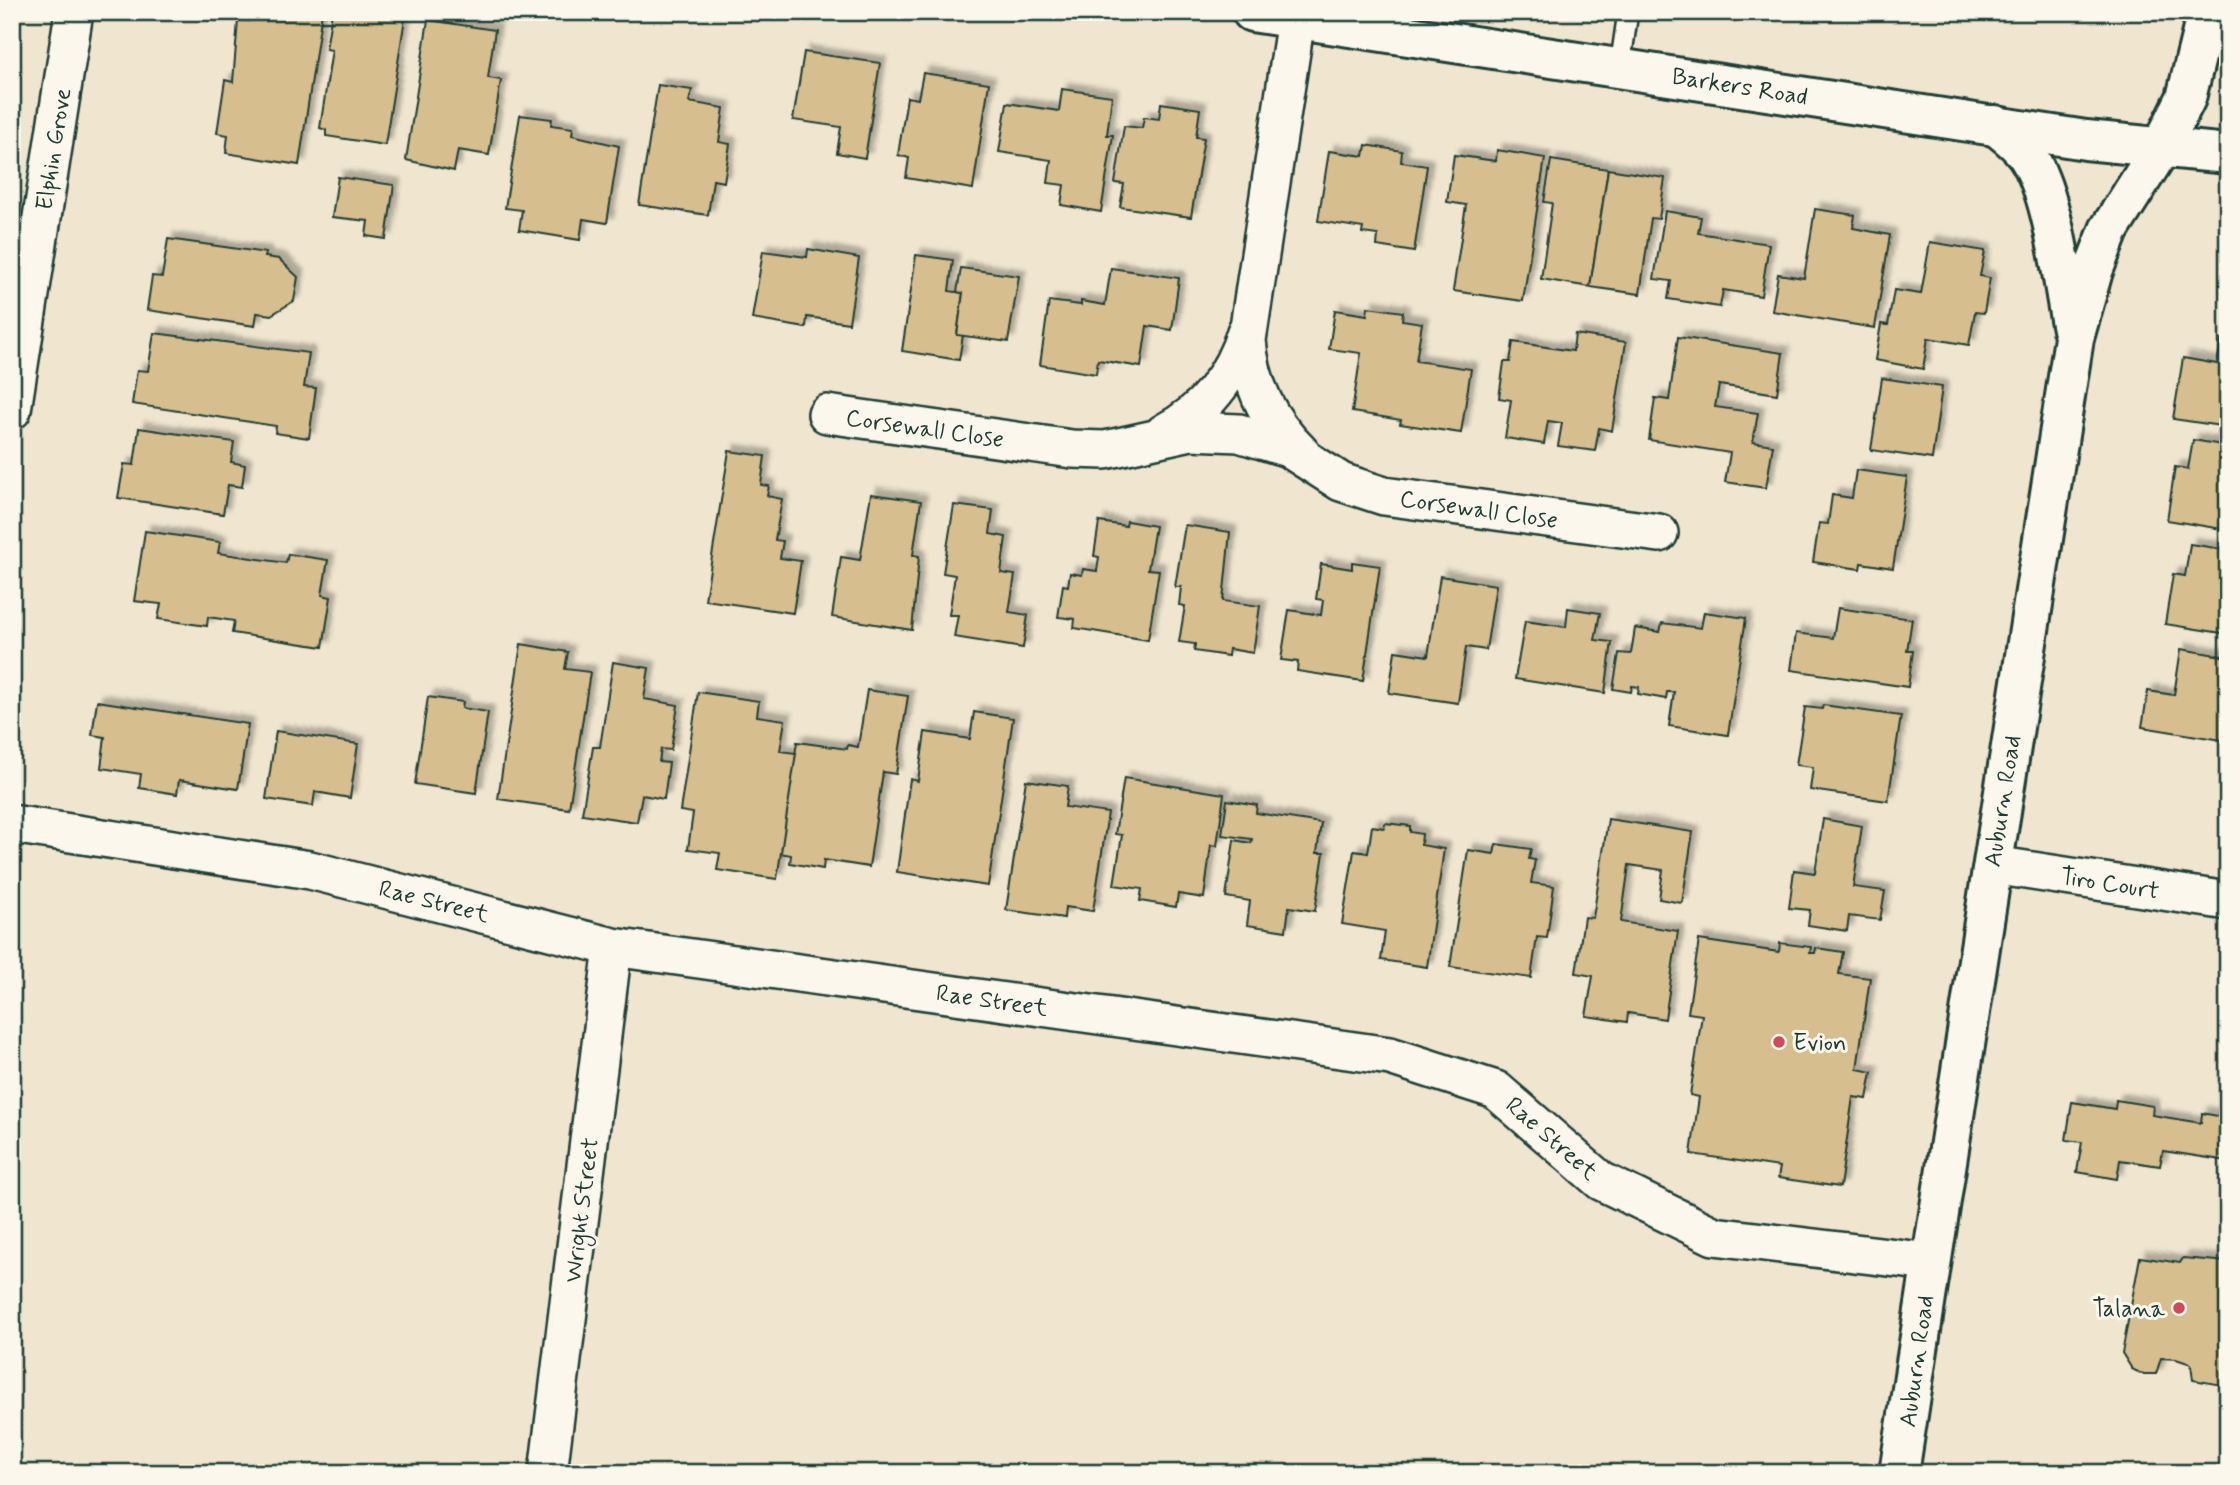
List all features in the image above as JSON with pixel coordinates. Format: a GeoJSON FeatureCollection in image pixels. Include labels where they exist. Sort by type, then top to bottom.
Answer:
{"type":"FeatureCollection","features":[{"type":"Feature","properties":{"kind":"main road","name":"Barkers Road"},"geometry":{"type":"LineString","coordinates":[[1252,12],[1995,125],[2161,148],[2228,154]]}},
{"type":"Feature","properties":{"kind":"main road","name":"Auburn Road"},"geometry":{"type":"LineString","coordinates":[[1899,1473],[2074,338],[2093,271],[2109,230],[2161,148],[2186,98],[2207,12]]}},
{"type":"Feature","properties":{"kind":"main road"},"geometry":{"type":"LineString","coordinates":[[1995,125],[2021,148],[2036,174],[2048,208],[2074,338]]}},
{"type":"Feature","properties":{"kind":"street","name":"Elphin Grove"},"geometry":{"type":"LineString","coordinates":[[12,410],[74,12]]}},
{"type":"Feature","properties":{"kind":"street","name":"Corsewall Close"},"geometry":{"type":"LineString","coordinates":[[1296,19],[1248,328],[1248,357],[1257,390],[1282,433],[1308,460]]}},
{"type":"Feature","properties":{"kind":"street","name":"Corsewall Close"},"geometry":{"type":"LineString","coordinates":[[1147,440],[1181,423],[1212,396],[1236,359],[1248,328]]}},
{"type":"Feature","properties":{"kind":"street","name":"Corsewall Close"},"geometry":{"type":"LineString","coordinates":[[827,414],[1072,449],[1105,450],[1191,431],[1228,432],[1276,443],[1341,482],[1384,496],[1659,533]]}},
{"type":"Feature","properties":{"kind":"street","name":"Rae Street"},"geometry":{"type":"LineString","coordinates":[[12,824],[310,870],[613,947],[1390,1056],[1496,1090],[1601,1181],[1714,1236],[1930,1262]]}},
{"type":"Feature","properties":{"kind":"street","name":"Tiro Court"},"geometry":{"type":"LineString","coordinates":[[1993,865],[2228,901]]}},
{"type":"Feature","properties":{"kind":"street","name":"Wright Street"},"geometry":{"type":"LineString","coordinates":[[548,1473],[613,947]]}},
{"type":"Feature","properties":{"kind":"lane"},"geometry":{"type":"LineString","coordinates":[[1619,67],[1628,12]]}},
{"type":"Feature","properties":{"kind":"building"},"geometry":{"type":"Polygon","coordinates":[[[250,12],[322,12],[299,165],[226,153],[228,135],[217,133],[225,80],[233,82],[238,20],[249,21],[250,12]]]}},
{"type":"Feature","properties":{"kind":"building"},"geometry":{"type":"Polygon","coordinates":[[[332,12],[406,12],[385,145],[326,136],[326,130],[320,128],[332,50],[326,49],[332,12]]]}},
{"type":"Feature","properties":{"kind":"building"},"geometry":{"type":"Polygon","coordinates":[[[428,20],[495,30],[488,78],[501,80],[489,155],[458,150],[454,171],[406,160],[428,20]]]}},
{"type":"Feature","properties":{"kind":"building"},"geometry":{"type":"Polygon","coordinates":[[[804,52],[880,63],[865,158],[837,153],[841,127],[793,120],[804,52]]]}},
{"type":"Feature","properties":{"kind":"building"},"geometry":{"type":"Polygon","coordinates":[[[923,73],[989,83],[973,189],[906,178],[909,158],[898,155],[907,97],[918,99],[923,73]]]}},
{"type":"Feature","properties":{"kind":"building"},"geometry":{"type":"Polygon","coordinates":[[[658,85],[692,90],[689,102],[724,108],[719,142],[730,144],[724,182],[713,180],[708,215],[639,205],[658,85]]]}},
{"type":"Feature","properties":{"kind":"building"},"geometry":{"type":"Polygon","coordinates":[[[1062,89],[1112,96],[1107,135],[1113,135],[1101,212],[1061,205],[1064,185],[1048,183],[1051,160],[999,152],[1007,103],[1059,111],[1062,89]]]}},
{"type":"Feature","properties":{"kind":"building"},"geometry":{"type":"Polygon","coordinates":[[[1161,103],[1200,109],[1196,137],[1204,138],[1191,217],[1120,207],[1124,184],[1115,183],[1124,126],[1142,128],[1144,117],[1159,119],[1161,103]]]}},
{"type":"Feature","properties":{"kind":"building"},"geometry":{"type":"Polygon","coordinates":[[[520,115],[552,119],[551,125],[573,128],[572,135],[619,146],[607,223],[583,219],[580,240],[519,230],[522,210],[505,208],[520,115]]]}},
{"type":"Feature","properties":{"kind":"building"},"geometry":{"type":"Polygon","coordinates":[[[1366,145],[1402,151],[1401,162],[1427,166],[1414,252],[1377,246],[1378,235],[1362,233],[1363,228],[1318,221],[1329,151],[1364,156],[1366,145]]]}},
{"type":"Feature","properties":{"kind":"building"},"geometry":{"type":"Polygon","coordinates":[[[1497,150],[1545,158],[1523,301],[1453,291],[1466,205],[1447,202],[1454,155],[1496,161],[1497,150]]]}},
{"type":"Feature","properties":{"kind":"building"},"geometry":{"type":"Polygon","coordinates":[[[1551,160],[1608,169],[1590,287],[1541,279],[1552,203],[1544,202],[1551,160]]]}},
{"type":"Feature","properties":{"kind":"building"},"geometry":{"type":"Polygon","coordinates":[[[1608,169],[1665,178],[1659,219],[1651,218],[1640,294],[1590,287],[1608,169]]]}},
{"type":"Feature","properties":{"kind":"building"},"geometry":{"type":"Polygon","coordinates":[[[338,177],[394,185],[386,239],[366,236],[368,221],[332,217],[338,177]]]}},
{"type":"Feature","properties":{"kind":"building"},"geometry":{"type":"Polygon","coordinates":[[[1815,209],[1855,215],[1853,228],[1890,235],[1875,328],[1772,311],[1778,274],[1804,278],[1815,209]]]}},
{"type":"Feature","properties":{"kind":"building"},"geometry":{"type":"Polygon","coordinates":[[[1665,211],[1701,217],[1698,233],[1769,244],[1761,296],[1723,290],[1720,307],[1668,299],[1671,281],[1654,279],[1665,211]]]}},
{"type":"Feature","properties":{"kind":"building"},"geometry":{"type":"Polygon","coordinates":[[[168,239],[266,253],[265,257],[279,259],[298,277],[294,301],[271,315],[257,313],[255,326],[147,310],[152,276],[162,277],[168,239]]]}},
{"type":"Feature","properties":{"kind":"building"},"geometry":{"type":"Polygon","coordinates":[[[1930,242],[1985,251],[1980,276],[1990,278],[1984,313],[1975,312],[1969,345],[1928,338],[1923,369],[1875,360],[1881,324],[1888,325],[1894,290],[1921,294],[1930,242]]]}},
{"type":"Feature","properties":{"kind":"building"},"geometry":{"type":"Polygon","coordinates":[[[808,249],[859,258],[849,323],[807,317],[806,328],[752,319],[763,251],[807,257],[808,249]]]}},
{"type":"Feature","properties":{"kind":"building"},"geometry":{"type":"Polygon","coordinates":[[[916,255],[953,260],[949,291],[963,293],[957,335],[963,335],[959,360],[902,351],[916,255]]]}},
{"type":"Feature","properties":{"kind":"building"},"geometry":{"type":"Polygon","coordinates":[[[961,268],[1019,276],[1008,342],[957,335],[963,293],[957,292],[961,268]]]}},
{"type":"Feature","properties":{"kind":"building"},"geometry":{"type":"Polygon","coordinates":[[[1111,268],[1179,278],[1172,330],[1147,326],[1141,367],[1098,360],[1096,374],[1040,365],[1049,301],[1081,305],[1081,301],[1105,305],[1111,268]]]}},
{"type":"Feature","properties":{"kind":"building"},"geometry":{"type":"Polygon","coordinates":[[[1368,307],[1403,312],[1402,320],[1422,323],[1416,361],[1471,369],[1461,433],[1400,424],[1401,420],[1352,412],[1361,353],[1329,349],[1335,310],[1367,315],[1368,307]]]}},
{"type":"Feature","properties":{"kind":"building"},"geometry":{"type":"Polygon","coordinates":[[[154,333],[309,353],[304,387],[316,388],[309,438],[275,433],[276,426],[132,404],[137,370],[148,371],[154,333]]]}},
{"type":"Feature","properties":{"kind":"building"},"geometry":{"type":"Polygon","coordinates":[[[1575,334],[1626,342],[1612,431],[1599,428],[1595,451],[1558,446],[1562,423],[1548,421],[1544,444],[1505,438],[1511,400],[1499,398],[1504,362],[1510,362],[1513,342],[1573,351],[1575,334]]]}},
{"type":"Feature","properties":{"kind":"building"},"geometry":{"type":"Polygon","coordinates":[[[1678,337],[1783,353],[1777,394],[1719,385],[1715,407],[1758,413],[1753,442],[1773,445],[1766,488],[1725,482],[1730,453],[1649,440],[1655,398],[1669,400],[1678,337]]]}},
{"type":"Feature","properties":{"kind":"building"},"geometry":{"type":"Polygon","coordinates":[[[2221,340],[2228,340],[2228,427],[2173,419],[2183,358],[2217,364],[2221,340]]]}},
{"type":"Feature","properties":{"kind":"building"},"geometry":{"type":"Polygon","coordinates":[[[1882,378],[1942,387],[1932,459],[1871,450],[1882,378]]]}},
{"type":"Feature","properties":{"kind":"building"},"geometry":{"type":"Polygon","coordinates":[[[139,428],[234,442],[231,462],[245,465],[242,487],[228,485],[223,514],[118,498],[124,464],[134,465],[139,428]]]}},
{"type":"Feature","properties":{"kind":"building"},"geometry":{"type":"Polygon","coordinates":[[[2193,440],[2228,446],[2228,530],[2167,520],[2175,467],[2188,469],[2193,440]]]}},
{"type":"Feature","properties":{"kind":"building"},"geometry":{"type":"Polygon","coordinates":[[[729,451],[765,456],[761,485],[769,486],[767,496],[782,499],[775,540],[783,541],[780,558],[801,561],[793,613],[705,600],[729,451]]]}},
{"type":"Feature","properties":{"kind":"building"},"geometry":{"type":"Polygon","coordinates":[[[1856,470],[1907,477],[1893,568],[1861,563],[1860,569],[1813,562],[1819,523],[1828,524],[1832,495],[1852,498],[1856,470]]]}},
{"type":"Feature","properties":{"kind":"building"},"geometry":{"type":"Polygon","coordinates":[[[871,494],[921,501],[913,555],[919,556],[912,630],[832,617],[841,557],[860,560],[871,494]]]}},
{"type":"Feature","properties":{"kind":"building"},"geometry":{"type":"Polygon","coordinates":[[[954,505],[993,510],[990,534],[1006,537],[1001,573],[1015,575],[1009,612],[1028,615],[1023,648],[954,637],[958,615],[949,615],[955,575],[943,573],[954,505]]]}},
{"type":"Feature","properties":{"kind":"building"},"geometry":{"type":"Polygon","coordinates":[[[1127,521],[1155,526],[1148,569],[1159,570],[1148,640],[1074,628],[1075,619],[1058,617],[1063,585],[1068,586],[1070,573],[1082,575],[1083,569],[1097,571],[1099,557],[1094,556],[1099,522],[1126,526],[1127,521]]]}},
{"type":"Feature","properties":{"kind":"building"},"geometry":{"type":"Polygon","coordinates":[[[1185,525],[1230,532],[1223,601],[1260,606],[1253,653],[1229,649],[1228,656],[1194,651],[1195,644],[1179,642],[1185,606],[1179,605],[1181,587],[1175,587],[1185,525]]]}},
{"type":"Feature","properties":{"kind":"building"},"geometry":{"type":"Polygon","coordinates":[[[145,531],[220,542],[218,553],[286,563],[288,554],[328,560],[322,595],[331,597],[323,647],[232,633],[234,621],[208,617],[207,626],[158,619],[161,604],[134,601],[145,531]]]}},
{"type":"Feature","properties":{"kind":"building"},"geometry":{"type":"Polygon","coordinates":[[[2190,544],[2228,550],[2228,634],[2165,624],[2173,574],[2185,576],[2190,544]]]}},
{"type":"Feature","properties":{"kind":"building"},"geometry":{"type":"Polygon","coordinates":[[[1352,562],[1380,566],[1363,681],[1297,671],[1298,662],[1281,660],[1289,610],[1321,615],[1323,600],[1316,599],[1321,564],[1352,569],[1352,562]]]}},
{"type":"Feature","properties":{"kind":"building"},"geometry":{"type":"Polygon","coordinates":[[[1440,576],[1496,585],[1486,650],[1466,647],[1458,703],[1389,693],[1395,651],[1428,656],[1440,576]]]}},
{"type":"Feature","properties":{"kind":"building"},"geometry":{"type":"Polygon","coordinates":[[[1568,608],[1600,613],[1595,640],[1612,642],[1605,693],[1515,679],[1525,621],[1566,627],[1568,608]]]}},
{"type":"Feature","properties":{"kind":"building"},"geometry":{"type":"Polygon","coordinates":[[[1838,608],[1912,619],[1907,651],[1913,651],[1908,687],[1791,670],[1796,633],[1833,638],[1838,608]]]}},
{"type":"Feature","properties":{"kind":"building"},"geometry":{"type":"Polygon","coordinates":[[[1704,612],[1746,618],[1728,735],[1669,726],[1674,692],[1667,692],[1666,699],[1638,694],[1639,687],[1632,686],[1631,692],[1613,689],[1619,653],[1631,654],[1635,628],[1660,632],[1662,623],[1701,628],[1704,612]]]}},
{"type":"Feature","properties":{"kind":"building"},"geometry":{"type":"Polygon","coordinates":[[[521,644],[568,652],[565,669],[590,672],[569,809],[498,799],[521,644]]]}},
{"type":"Feature","properties":{"kind":"building"},"geometry":{"type":"Polygon","coordinates":[[[2181,649],[2228,657],[2228,741],[2142,727],[2148,691],[2174,695],[2181,649]]]}},
{"type":"Feature","properties":{"kind":"building"},"geometry":{"type":"Polygon","coordinates":[[[613,662],[649,668],[644,699],[678,705],[671,750],[661,749],[659,762],[669,763],[664,799],[642,795],[637,822],[582,814],[593,747],[600,747],[613,662]]]}},
{"type":"Feature","properties":{"kind":"building"},"geometry":{"type":"Polygon","coordinates":[[[867,690],[908,696],[896,774],[883,772],[869,867],[824,860],[823,869],[790,863],[791,855],[780,853],[797,742],[847,749],[848,745],[858,747],[867,690]]]}},
{"type":"Feature","properties":{"kind":"building"},"geometry":{"type":"Polygon","coordinates":[[[698,692],[759,701],[757,716],[785,720],[780,751],[796,753],[777,879],[717,870],[720,853],[688,849],[693,813],[680,811],[698,692]]]}},
{"type":"Feature","properties":{"kind":"building"},"geometry":{"type":"Polygon","coordinates":[[[428,697],[463,702],[462,708],[488,712],[476,793],[415,784],[428,697]]]}},
{"type":"Feature","properties":{"kind":"building"},"geometry":{"type":"Polygon","coordinates":[[[97,701],[248,724],[238,789],[179,780],[177,794],[139,788],[141,774],[101,768],[105,737],[92,735],[97,701]]]}},
{"type":"Feature","properties":{"kind":"building"},"geometry":{"type":"Polygon","coordinates":[[[1823,705],[1901,716],[1888,801],[1810,790],[1813,767],[1796,765],[1805,707],[1822,709],[1823,705]]]}},
{"type":"Feature","properties":{"kind":"building"},"geometry":{"type":"Polygon","coordinates":[[[974,712],[1013,718],[988,886],[897,872],[910,779],[918,781],[925,732],[970,739],[974,712]]]}},
{"type":"Feature","properties":{"kind":"building"},"geometry":{"type":"Polygon","coordinates":[[[276,731],[358,744],[350,798],[315,792],[313,806],[266,799],[276,731]]]}},
{"type":"Feature","properties":{"kind":"building"},"geometry":{"type":"Polygon","coordinates":[[[1124,778],[1224,794],[1217,846],[1211,845],[1204,898],[1178,894],[1176,907],[1140,901],[1142,889],[1114,885],[1122,835],[1115,834],[1124,778]]]}},
{"type":"Feature","properties":{"kind":"building"},"geometry":{"type":"Polygon","coordinates":[[[1026,780],[1068,786],[1065,807],[1108,813],[1093,911],[1065,907],[1064,918],[1006,910],[1026,780]]]}},
{"type":"Feature","properties":{"kind":"building"},"geometry":{"type":"Polygon","coordinates":[[[1227,800],[1257,805],[1256,813],[1321,823],[1317,853],[1324,853],[1315,911],[1289,907],[1286,931],[1247,925],[1250,901],[1226,897],[1234,840],[1251,843],[1252,839],[1222,835],[1227,800]]]}},
{"type":"Feature","properties":{"kind":"building"},"geometry":{"type":"Polygon","coordinates":[[[1608,819],[1693,832],[1682,903],[1659,899],[1663,870],[1629,865],[1621,922],[1678,931],[1665,1019],[1628,1013],[1627,1022],[1586,1016],[1593,976],[1576,973],[1584,917],[1593,918],[1608,819]]]}},
{"type":"Feature","properties":{"kind":"building"},"geometry":{"type":"Polygon","coordinates":[[[1823,819],[1862,826],[1853,887],[1885,891],[1880,920],[1849,916],[1847,931],[1808,925],[1810,910],[1789,908],[1794,870],[1815,873],[1823,819]]]}},
{"type":"Feature","properties":{"kind":"building"},"geometry":{"type":"Polygon","coordinates":[[[1385,823],[1410,826],[1410,832],[1422,834],[1421,845],[1444,849],[1427,967],[1381,960],[1385,931],[1342,924],[1354,851],[1368,853],[1372,826],[1384,828],[1385,823]]]}},
{"type":"Feature","properties":{"kind":"building"},"geometry":{"type":"Polygon","coordinates":[[[1496,844],[1531,849],[1529,859],[1535,860],[1531,883],[1554,886],[1547,938],[1537,937],[1531,978],[1450,967],[1468,850],[1494,854],[1496,844]]]}},
{"type":"Feature","properties":{"kind":"building","name":"Evion"},"geometry":{"type":"Polygon","coordinates":[[[1699,940],[1779,952],[1780,943],[1811,947],[1810,953],[1815,953],[1816,948],[1843,952],[1839,974],[1870,978],[1857,1069],[1872,1072],[1867,1099],[1853,1097],[1840,1187],[1778,1178],[1780,1167],[1691,1154],[1699,1097],[1690,1095],[1702,1015],[1688,1013],[1699,940]]]}},
{"type":"Feature","properties":{"kind":"building"},"geometry":{"type":"Polygon","coordinates":[[[2116,1100],[2153,1106],[2152,1115],[2201,1123],[2202,1113],[2228,1118],[2228,1161],[2163,1151],[2160,1166],[2120,1160],[2117,1179],[2077,1172],[2082,1142],[2066,1140],[2072,1102],[2115,1109],[2116,1100]]]}},
{"type":"Feature","properties":{"kind":"building","name":"Talana"},"geometry":{"type":"Polygon","coordinates":[[[2140,1257],[2180,1263],[2183,1258],[2228,1262],[2228,1386],[2193,1380],[2191,1364],[2176,1359],[2161,1358],[2156,1374],[2142,1374],[2132,1369],[2122,1353],[2140,1257]]]}},
{"type":"Feature","properties":{"kind":"place","name":"Evion"},"geometry":{"type":"Point","coordinates":[1779,1042]}},
{"type":"Feature","properties":{"kind":"place","name":"Talana"},"geometry":{"type":"Point","coordinates":[2179,1308]}}]}
